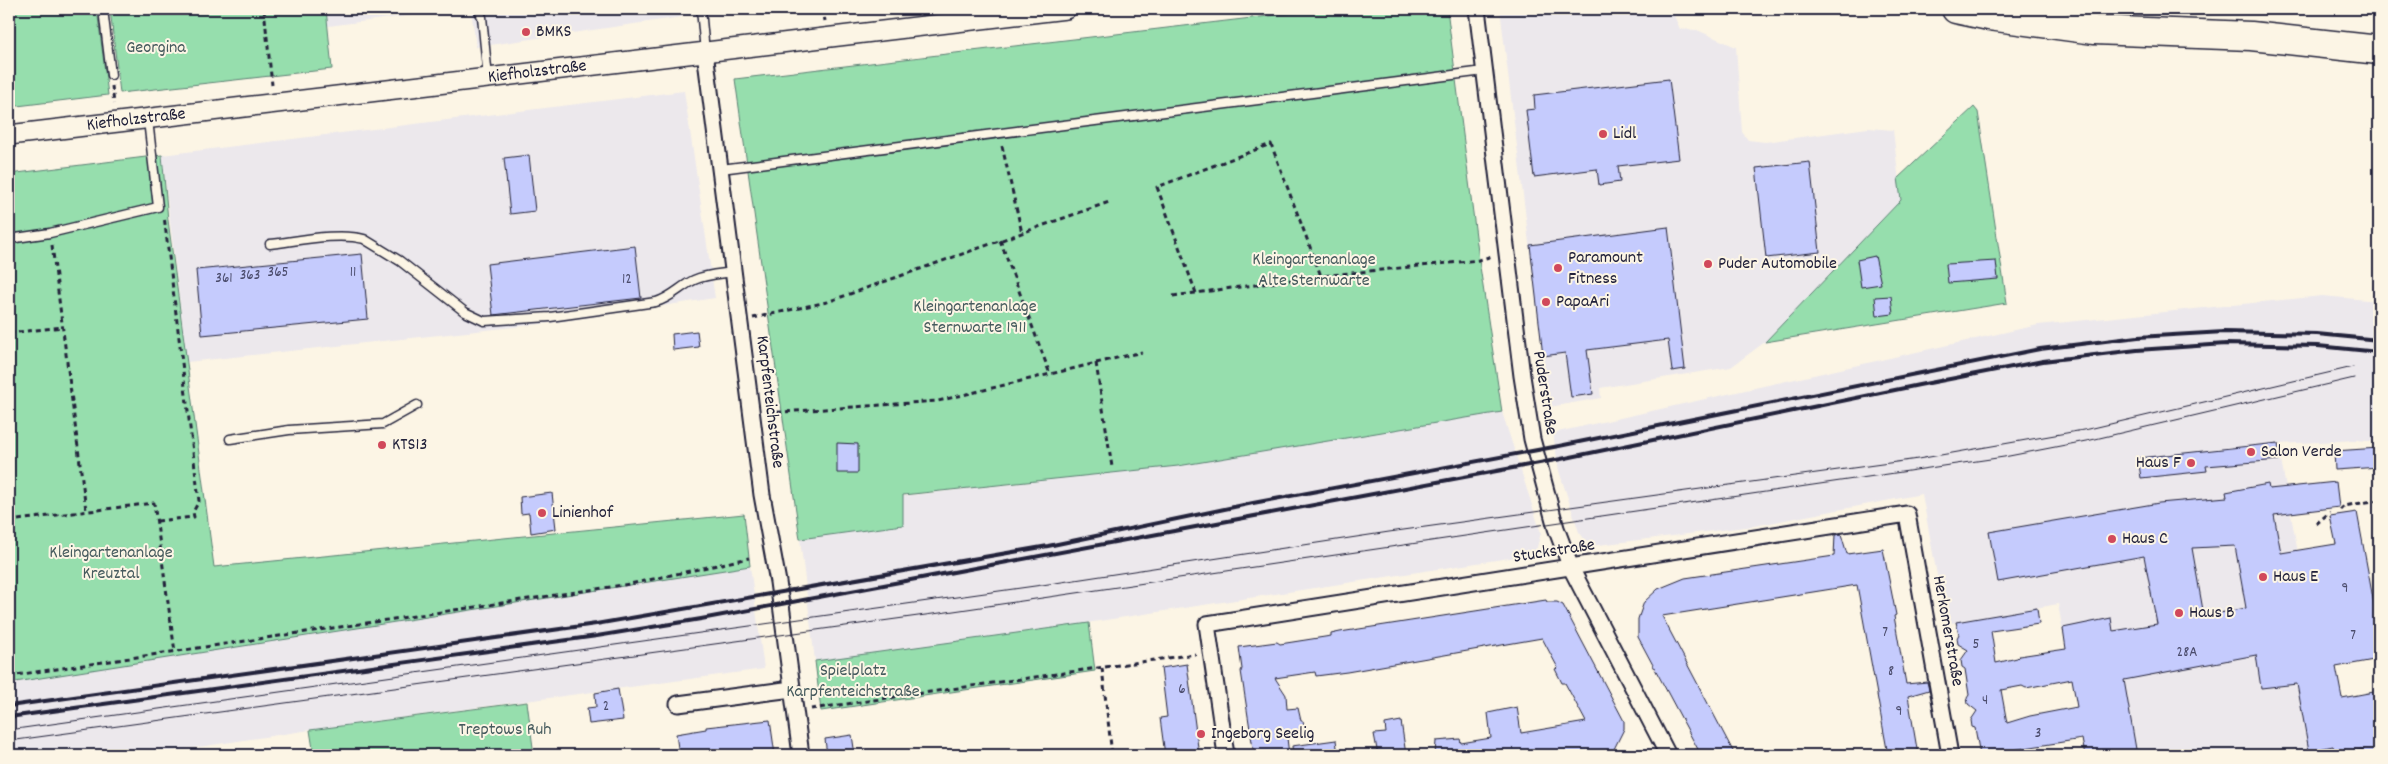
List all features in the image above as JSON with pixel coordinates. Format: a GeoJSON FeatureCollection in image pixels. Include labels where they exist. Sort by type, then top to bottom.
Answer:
{"type":"FeatureCollection","features":[{"type":"Feature","properties":{"kind":"highway"},"geometry":{"type":"LineString","coordinates":[[1956,9],[1989,16],[2094,30],[2251,36],[2379,50]]}},
{"type":"Feature","properties":{"kind":"street","name":"Kiefholzstraße"},"geometry":{"type":"LineString","coordinates":[[9,135],[148,120],[1066,9]]}},
{"type":"Feature","properties":{"kind":"street","name":"Puderstraße"},"geometry":{"type":"LineString","coordinates":[[1477,9],[1532,439],[1556,528],[1572,568],[1668,755]]}},
{"type":"Feature","properties":{"kind":"street","name":"Karpfenteichstraße"},"geometry":{"type":"LineString","coordinates":[[705,52],[752,414],[801,755]]}},
{"type":"Feature","properties":{"kind":"street","name":"Stuckstraße"},"geometry":{"type":"LineString","coordinates":[[1211,652],[1207,624],[1907,514]]}},
{"type":"Feature","properties":{"kind":"street","name":"Herkomerstraße"},"geometry":{"type":"LineString","coordinates":[[1907,514],[1950,755]]}},
{"type":"Feature","properties":{"kind":"street"},"geometry":{"type":"LineString","coordinates":[[1211,652],[1226,755]]}},
{"type":"Feature","properties":{"kind":"street"},"geometry":{"type":"LineString","coordinates":[[678,704],[792,689]]}},
{"type":"Feature","properties":{"kind":"lane"},"geometry":{"type":"LineString","coordinates":[[103,9],[111,74]]}},
{"type":"Feature","properties":{"kind":"lane"},"geometry":{"type":"LineString","coordinates":[[478,9],[482,17],[488,78]]}},
{"type":"Feature","properties":{"kind":"lane"},"geometry":{"type":"LineString","coordinates":[[701,9],[705,52]]}},
{"type":"Feature","properties":{"kind":"lane"},"geometry":{"type":"LineString","coordinates":[[721,169],[1484,71]]}},
{"type":"Feature","properties":{"kind":"lane"},"geometry":{"type":"LineString","coordinates":[[9,239],[50,233],[158,208],[148,120]]}},
{"type":"Feature","properties":{"kind":"lane"},"geometry":{"type":"LineString","coordinates":[[270,244],[338,237],[364,238],[400,261],[465,312],[488,322],[550,317],[656,302],[664,300],[694,280],[711,274],[734,272]]}},
{"type":"Feature","properties":{"kind":"lane"},"geometry":{"type":"LineString","coordinates":[[230,439],[289,430],[383,424],[417,404]]}},
{"type":"Feature","properties":{"kind":"path"},"geometry":{"type":"LineString","coordinates":[[264,9],[271,76]]}},
{"type":"Feature","properties":{"kind":"path"},"geometry":{"type":"LineString","coordinates":[[111,74],[116,122]]}},
{"type":"Feature","properties":{"kind":"path"},"geometry":{"type":"LineString","coordinates":[[999,133],[1022,233]]}},
{"type":"Feature","properties":{"kind":"path"},"geometry":{"type":"LineString","coordinates":[[1196,293],[1156,187],[1271,144],[1321,276]]}},
{"type":"Feature","properties":{"kind":"path"},"geometry":{"type":"LineString","coordinates":[[740,320],[827,302],[1110,202]]}},
{"type":"Feature","properties":{"kind":"path"},"geometry":{"type":"LineString","coordinates":[[157,521],[194,517],[193,512],[199,501],[164,215],[158,208]]}},
{"type":"Feature","properties":{"kind":"path"},"geometry":{"type":"LineString","coordinates":[[50,233],[86,510]]}},
{"type":"Feature","properties":{"kind":"path"},"geometry":{"type":"LineString","coordinates":[[1000,240],[1050,374]]}},
{"type":"Feature","properties":{"kind":"path"},"geometry":{"type":"LineString","coordinates":[[1173,296],[1321,276],[1479,260],[1507,252]]}},
{"type":"Feature","properties":{"kind":"path"},"geometry":{"type":"LineString","coordinates":[[9,333],[62,327]]}},
{"type":"Feature","properties":{"kind":"path"},"geometry":{"type":"LineString","coordinates":[[752,414],[938,401],[1142,352]]}},
{"type":"Feature","properties":{"kind":"path"},"geometry":{"type":"LineString","coordinates":[[1096,363],[1112,467]]}},
{"type":"Feature","properties":{"kind":"path"},"geometry":{"type":"LineString","coordinates":[[2340,510],[2344,506],[2379,500]]}},
{"type":"Feature","properties":{"kind":"path"},"geometry":{"type":"LineString","coordinates":[[9,521],[154,503],[175,652]]}},
{"type":"Feature","properties":{"kind":"path"},"geometry":{"type":"LineString","coordinates":[[2316,524],[2330,512]]}},
{"type":"Feature","properties":{"kind":"path"},"geometry":{"type":"LineString","coordinates":[[9,676],[630,584],[749,558]]}},
{"type":"Feature","properties":{"kind":"path"},"geometry":{"type":"LineString","coordinates":[[795,711],[1211,652]]}},
{"type":"Feature","properties":{"kind":"path"},"geometry":{"type":"LineString","coordinates":[[1102,668],[1112,755]]}},
{"type":"Feature","properties":{"kind":"shaded area"},"geometry":{"type":"Polygon","coordinates":[[[326,9],[461,9],[328,26],[326,9]]]}},
{"type":"Feature","properties":{"kind":"shaded area","name":"BMKS"},"geometry":{"type":"Polygon","coordinates":[[[471,9],[681,9],[682,17],[476,47],[471,9]]]}},
{"type":"Feature","properties":{"kind":"shaded area"},"geometry":{"type":"Polygon","coordinates":[[[1500,9],[1671,9],[1680,29],[1697,30],[1736,47],[1742,132],[1748,140],[1765,142],[1868,128],[1893,130],[1901,200],[1765,342],[1731,367],[1600,388],[1601,398],[1544,408],[1547,398],[1543,356],[1500,9]]]}},
{"type":"Feature","properties":{"kind":"shaded area"},"geometry":{"type":"Polygon","coordinates":[[[684,91],[715,298],[550,323],[187,362],[162,155],[684,91]]]}},
{"type":"Feature","properties":{"kind":"shaded area"},"geometry":{"type":"Polygon","coordinates":[[[2322,296],[2379,301],[2379,442],[2356,440],[2278,444],[2335,755],[2085,755],[2058,604],[1946,624],[1922,494],[1754,526],[1590,546],[1579,532],[1559,471],[1553,433],[2038,325],[2322,296]]]}},
{"type":"Feature","properties":{"kind":"shaded area"},"geometry":{"type":"Polygon","coordinates":[[[1502,412],[1541,533],[1535,554],[976,640],[815,661],[800,539],[903,525],[902,496],[1178,466],[1502,412]]]}},
{"type":"Feature","properties":{"kind":"shaded area"},"geometry":{"type":"Polygon","coordinates":[[[750,566],[764,669],[310,730],[147,755],[9,755],[9,683],[750,566]]]}},
{"type":"Feature","properties":{"kind":"green space"},"geometry":{"type":"Polygon","coordinates":[[[9,9],[97,9],[108,95],[9,107],[9,9]]]}},
{"type":"Feature","properties":{"kind":"green space","name":"Georgina"},"geometry":{"type":"Polygon","coordinates":[[[110,9],[326,9],[332,69],[120,93],[110,9]]]}},
{"type":"Feature","properties":{"kind":"green space"},"geometry":{"type":"Polygon","coordinates":[[[1328,9],[1447,9],[1479,260],[1502,412],[1178,466],[903,495],[903,525],[800,539],[735,79],[1328,9]]]}},
{"type":"Feature","properties":{"kind":"green space"},"geometry":{"type":"Polygon","coordinates":[[[1974,107],[1978,112],[2007,303],[1765,342],[1901,200],[1898,178],[1974,107]]]}},
{"type":"Feature","properties":{"kind":"green space","name":"Kleingartenanlage Kreuztal"},"geometry":{"type":"Polygon","coordinates":[[[162,155],[168,220],[214,567],[744,514],[750,566],[9,683],[9,174],[162,155]]]}},
{"type":"Feature","properties":{"kind":"green space","name":"Spielplatz Karpfenteichstraße"},"geometry":{"type":"Polygon","coordinates":[[[1089,623],[1095,671],[821,711],[815,661],[1089,623]]]}},
{"type":"Feature","properties":{"kind":"green space","name":"Treptows Ruh"},"geometry":{"type":"Polygon","coordinates":[[[527,702],[534,755],[314,755],[310,730],[527,702]]]}},
{"type":"Feature","properties":{"kind":"building","name":"Lidl"},"geometry":{"type":"Polygon","coordinates":[[[1669,79],[1679,159],[1618,166],[1620,182],[1599,185],[1597,169],[1534,177],[1526,110],[1535,109],[1534,95],[1669,79]]]}},
{"type":"Feature","properties":{"kind":"building"},"geometry":{"type":"Polygon","coordinates":[[[529,155],[535,211],[510,214],[504,158],[529,155]]]}},
{"type":"Feature","properties":{"kind":"building"},"geometry":{"type":"Polygon","coordinates":[[[1810,162],[1820,252],[1766,258],[1756,168],[1810,162]]]}},
{"type":"Feature","properties":{"kind":"building"},"geometry":{"type":"Polygon","coordinates":[[[1668,227],[1685,369],[1672,371],[1668,340],[1587,350],[1593,394],[1571,397],[1565,353],[1543,356],[1530,245],[1668,227]]]}},
{"type":"Feature","properties":{"kind":"building"},"geometry":{"type":"Polygon","coordinates":[[[635,246],[641,298],[493,315],[487,264],[635,246]]]}},
{"type":"Feature","properties":{"kind":"building"},"geometry":{"type":"Polygon","coordinates":[[[362,254],[368,319],[202,335],[196,270],[362,254]]]}},
{"type":"Feature","properties":{"kind":"building"},"geometry":{"type":"Polygon","coordinates":[[[1875,256],[1881,284],[1861,287],[1857,260],[1875,256]]]}},
{"type":"Feature","properties":{"kind":"building"},"geometry":{"type":"Polygon","coordinates":[[[1996,261],[1998,279],[1948,283],[1946,264],[1996,261]]]}},
{"type":"Feature","properties":{"kind":"building"},"geometry":{"type":"Polygon","coordinates":[[[1891,296],[1893,314],[1877,316],[1875,297],[1891,296]]]}},
{"type":"Feature","properties":{"kind":"building"},"geometry":{"type":"Polygon","coordinates":[[[697,331],[699,347],[673,350],[672,334],[697,331]]]}},
{"type":"Feature","properties":{"kind":"building"},"geometry":{"type":"Polygon","coordinates":[[[837,443],[858,444],[858,473],[837,473],[837,443]]]}},
{"type":"Feature","properties":{"kind":"building","name":"Haus F"},"geometry":{"type":"Polygon","coordinates":[[[2278,443],[2280,460],[2206,466],[2207,471],[2141,478],[2138,458],[2278,443]]]}},
{"type":"Feature","properties":{"kind":"building"},"geometry":{"type":"Polygon","coordinates":[[[2379,448],[2379,467],[2335,470],[2334,451],[2379,448]]]}},
{"type":"Feature","properties":{"kind":"building"},"geometry":{"type":"Polygon","coordinates":[[[2336,482],[2339,507],[2274,515],[2281,553],[2336,544],[2330,516],[2357,512],[2379,631],[2379,659],[2336,667],[2342,698],[2379,691],[2379,755],[2363,755],[2362,749],[2335,754],[2333,746],[2309,751],[2297,684],[2261,688],[2256,655],[2124,680],[2137,755],[2085,755],[2082,739],[2012,750],[2013,755],[1980,755],[1975,728],[1972,727],[1971,720],[1977,711],[1968,704],[1967,698],[1969,695],[1965,669],[1962,667],[1961,660],[1968,650],[1958,644],[1957,638],[1959,634],[1956,622],[2037,608],[2039,624],[1991,631],[1996,663],[2019,656],[2066,649],[2063,628],[2111,618],[2113,631],[2157,624],[2144,556],[1998,582],[1989,532],[2159,503],[2227,497],[2226,492],[2268,484],[2269,489],[2336,482]],[[2235,546],[2192,548],[2204,616],[2246,608],[2235,546]],[[2072,679],[2026,688],[2022,686],[2001,690],[2007,723],[2030,716],[2077,707],[2072,679]]]}},
{"type":"Feature","properties":{"kind":"building","name":"Linienhof"},"geometry":{"type":"Polygon","coordinates":[[[552,493],[556,529],[531,533],[529,513],[521,514],[520,497],[552,493]]]}},
{"type":"Feature","properties":{"kind":"building"},"geometry":{"type":"Polygon","coordinates":[[[1841,534],[1847,554],[1883,549],[1896,615],[1894,616],[1906,684],[1927,682],[1929,690],[1908,696],[1918,755],[1888,755],[1857,585],[1662,616],[1735,755],[1701,755],[1638,637],[1638,619],[1644,602],[1658,589],[1685,578],[1834,556],[1835,535],[1841,534]]]}},
{"type":"Feature","properties":{"kind":"building"},"geometry":{"type":"Polygon","coordinates":[[[1546,600],[1547,602],[1557,602],[1563,605],[1624,721],[1624,729],[1611,755],[1435,755],[1436,741],[1460,739],[1461,743],[1491,738],[1488,713],[1517,707],[1521,733],[1586,722],[1565,683],[1562,683],[1555,669],[1558,668],[1542,638],[1347,672],[1316,676],[1315,672],[1275,678],[1286,695],[1287,709],[1298,708],[1301,721],[1303,721],[1305,735],[1287,738],[1289,755],[1254,755],[1239,647],[1277,642],[1280,644],[1331,636],[1331,634],[1340,632],[1546,600]]]}},
{"type":"Feature","properties":{"kind":"building"},"geometry":{"type":"Polygon","coordinates":[[[1187,664],[1199,755],[1165,755],[1160,718],[1167,717],[1161,668],[1187,664]]]}},
{"type":"Feature","properties":{"kind":"building"},"geometry":{"type":"Polygon","coordinates":[[[618,689],[623,720],[589,724],[587,708],[596,707],[595,693],[618,689]]]}},
{"type":"Feature","properties":{"kind":"building"},"geometry":{"type":"Polygon","coordinates":[[[770,720],[775,755],[679,755],[676,734],[706,729],[706,727],[770,720]]]}},
{"type":"Feature","properties":{"kind":"building"},"geometry":{"type":"Polygon","coordinates":[[[1401,721],[1406,755],[1378,755],[1374,734],[1386,733],[1385,724],[1401,721]]]}},
{"type":"Feature","properties":{"kind":"building"},"geometry":{"type":"Polygon","coordinates":[[[852,735],[855,755],[827,755],[825,739],[852,735]]]}},
{"type":"Feature","properties":{"kind":"building"},"geometry":{"type":"Polygon","coordinates":[[[1336,740],[1338,755],[1293,755],[1292,746],[1336,740]]]}},
{"type":"Feature","properties":{"kind":"tram line"},"geometry":{"type":"LineString","coordinates":[[9,730],[1042,585],[1389,532],[1918,459],[2089,429],[2353,367]]}},
{"type":"Feature","properties":{"kind":"tram line"},"geometry":{"type":"LineString","coordinates":[[9,741],[940,613],[2004,457],[2091,440],[2354,378]]}},
{"type":"Feature","properties":{"kind":"railway"},"geometry":{"type":"LineString","coordinates":[[9,706],[596,624],[1048,546],[1253,503],[1559,446],[2040,349],[2138,337],[2224,332],[2317,334],[2379,340]]}},
{"type":"Feature","properties":{"kind":"railway"},"geometry":{"type":"LineString","coordinates":[[9,717],[597,636],[701,619],[1561,459],[2043,361],[2137,350],[2226,344],[2318,346],[2379,352]]}},
{"type":"Feature","properties":{"kind":"place","name":"BMKS"},"geometry":{"type":"Point","coordinates":[526,32]}},
{"type":"Feature","properties":{"kind":"place","name":"Lidl"},"geometry":{"type":"Point","coordinates":[1603,134]}},
{"type":"Feature","properties":{"kind":"place","name":"Puder Automobile"},"geometry":{"type":"Point","coordinates":[1708,264]}},
{"type":"Feature","properties":{"kind":"place","name":"Paramount Fitness"},"geometry":{"type":"Point","coordinates":[1558,268]}},
{"type":"Feature","properties":{"kind":"place","name":"PapaAri"},"geometry":{"type":"Point","coordinates":[1546,302]}},
{"type":"Feature","properties":{"kind":"place","name":"KTS13"},"geometry":{"type":"Point","coordinates":[382,445]}},
{"type":"Feature","properties":{"kind":"place","name":"Salon Verde"},"geometry":{"type":"Point","coordinates":[2251,452]}},
{"type":"Feature","properties":{"kind":"place","name":"Haus F"},"geometry":{"type":"Point","coordinates":[2191,463]}},
{"type":"Feature","properties":{"kind":"place","name":"Linienhof"},"geometry":{"type":"Point","coordinates":[542,513]}},
{"type":"Feature","properties":{"kind":"place","name":"Haus C"},"geometry":{"type":"Point","coordinates":[2112,539]}},
{"type":"Feature","properties":{"kind":"place","name":"Haus E"},"geometry":{"type":"Point","coordinates":[2263,577]}},
{"type":"Feature","properties":{"kind":"place","name":"Haus B"},"geometry":{"type":"Point","coordinates":[2179,613]}},
{"type":"Feature","properties":{"kind":"place","name":"Ingeborg Seelig"},"geometry":{"type":"Point","coordinates":[1201,734]}},
{"type":"Feature","properties":{"kind":"park label","name":"Kleingartenanlage Alte Sternwarte"},"geometry":{"type":"Point","coordinates":[1314,270]}},
{"type":"Feature","properties":{"kind":"park label","name":"Kleingartenanlage Sternwarte 1911"},"geometry":{"type":"Point","coordinates":[975,317]}}]}
